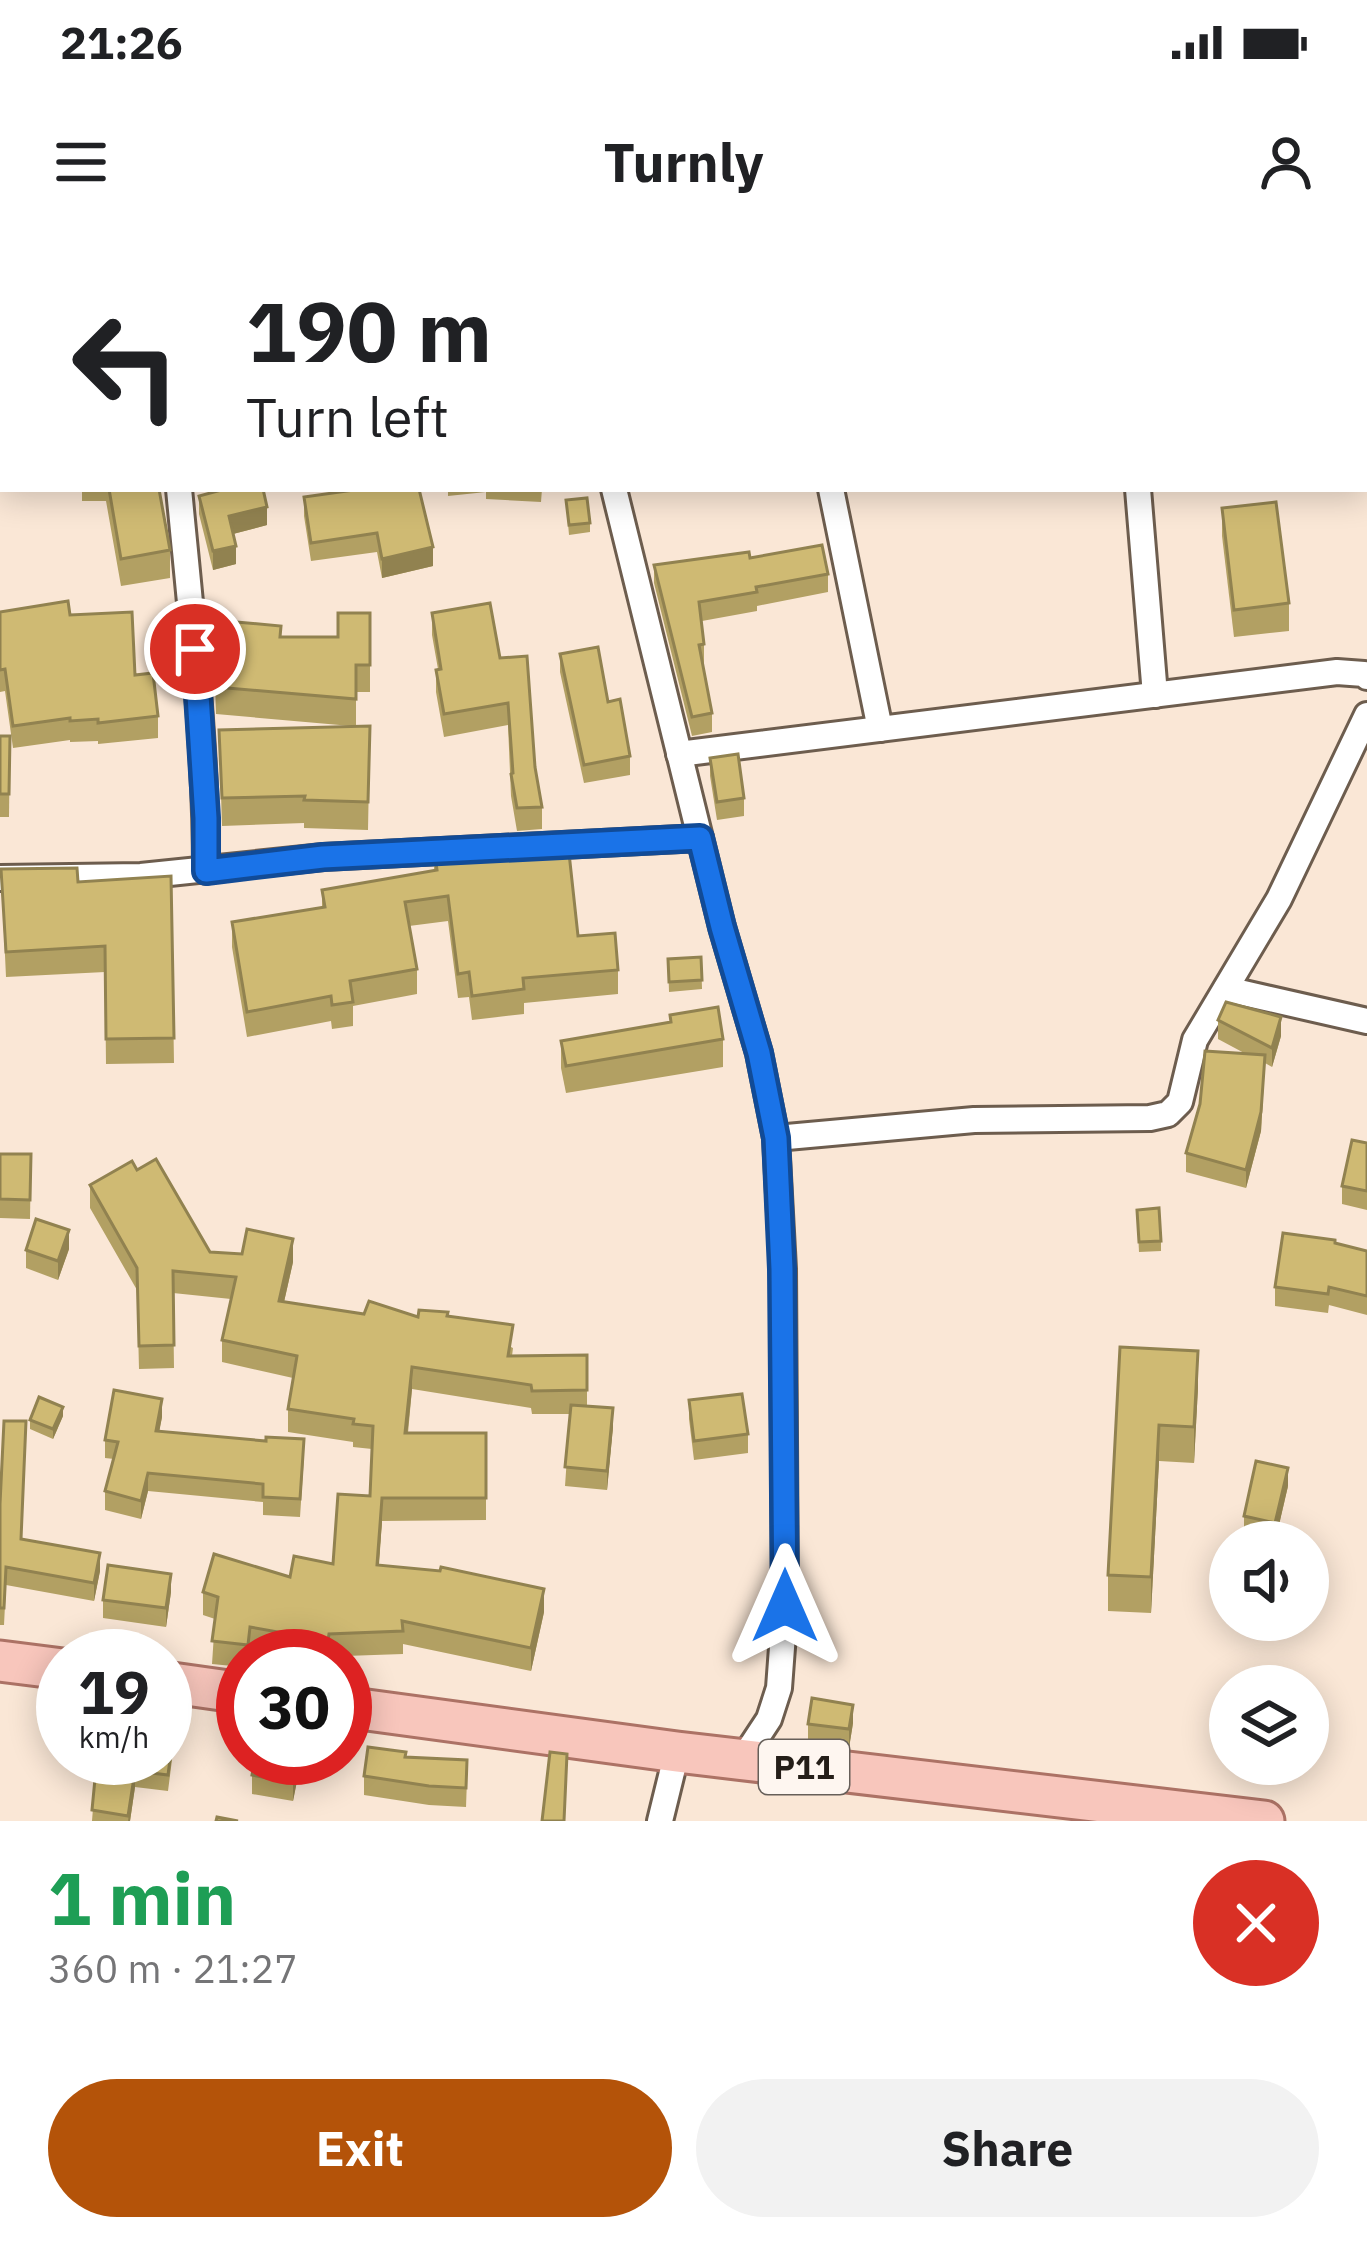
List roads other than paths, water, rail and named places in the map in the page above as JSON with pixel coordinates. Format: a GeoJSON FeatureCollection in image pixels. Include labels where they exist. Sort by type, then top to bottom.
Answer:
{"type":"FeatureCollection","features":[{"type":"Feature","properties":{"kind":"main road"},"geometry":{"type":"LineString","coordinates":[[0,1660],[36,1665]]}},
{"type":"Feature","properties":{"kind":"main road","name":"P11"},"geometry":{"type":"LineString","coordinates":[[372,1711],[676,1752],[1264,1821]]}},
{"type":"Feature","properties":{"kind":"street"},"geometry":{"type":"LineString","coordinates":[[179,492],[195,649],[206,871]]}},
{"type":"Feature","properties":{"kind":"street"},"geometry":{"type":"LineString","coordinates":[[615,492],[722,927],[759,1053],[776,1138],[785,1606],[779,1688],[769,1719],[742,1760]]}},
{"type":"Feature","properties":{"kind":"street"},"geometry":{"type":"LineString","coordinates":[[832,492],[880,729]]}},
{"type":"Feature","properties":{"kind":"street"},"geometry":{"type":"LineString","coordinates":[[1138,492],[1155,694]]}},
{"type":"Feature","properties":{"kind":"street"},"geometry":{"type":"LineString","coordinates":[[679,754],[1337,672],[1367,677]]}},
{"type":"Feature","properties":{"kind":"street"},"geometry":{"type":"LineString","coordinates":[[776,1138],[974,1120],[1168,1114],[1180,1102],[1195,1040],[1279,899],[1367,716]]}},
{"type":"Feature","properties":{"kind":"street"},"geometry":{"type":"LineString","coordinates":[[0,878],[141,876],[323,857],[700,838]]}},
{"type":"Feature","properties":{"kind":"street"},"geometry":{"type":"LineString","coordinates":[[1226,989],[1367,1021]]}},
{"type":"Feature","properties":{"kind":"street"},"geometry":{"type":"LineString","coordinates":[[660,1821],[676,1752]]}}]}
